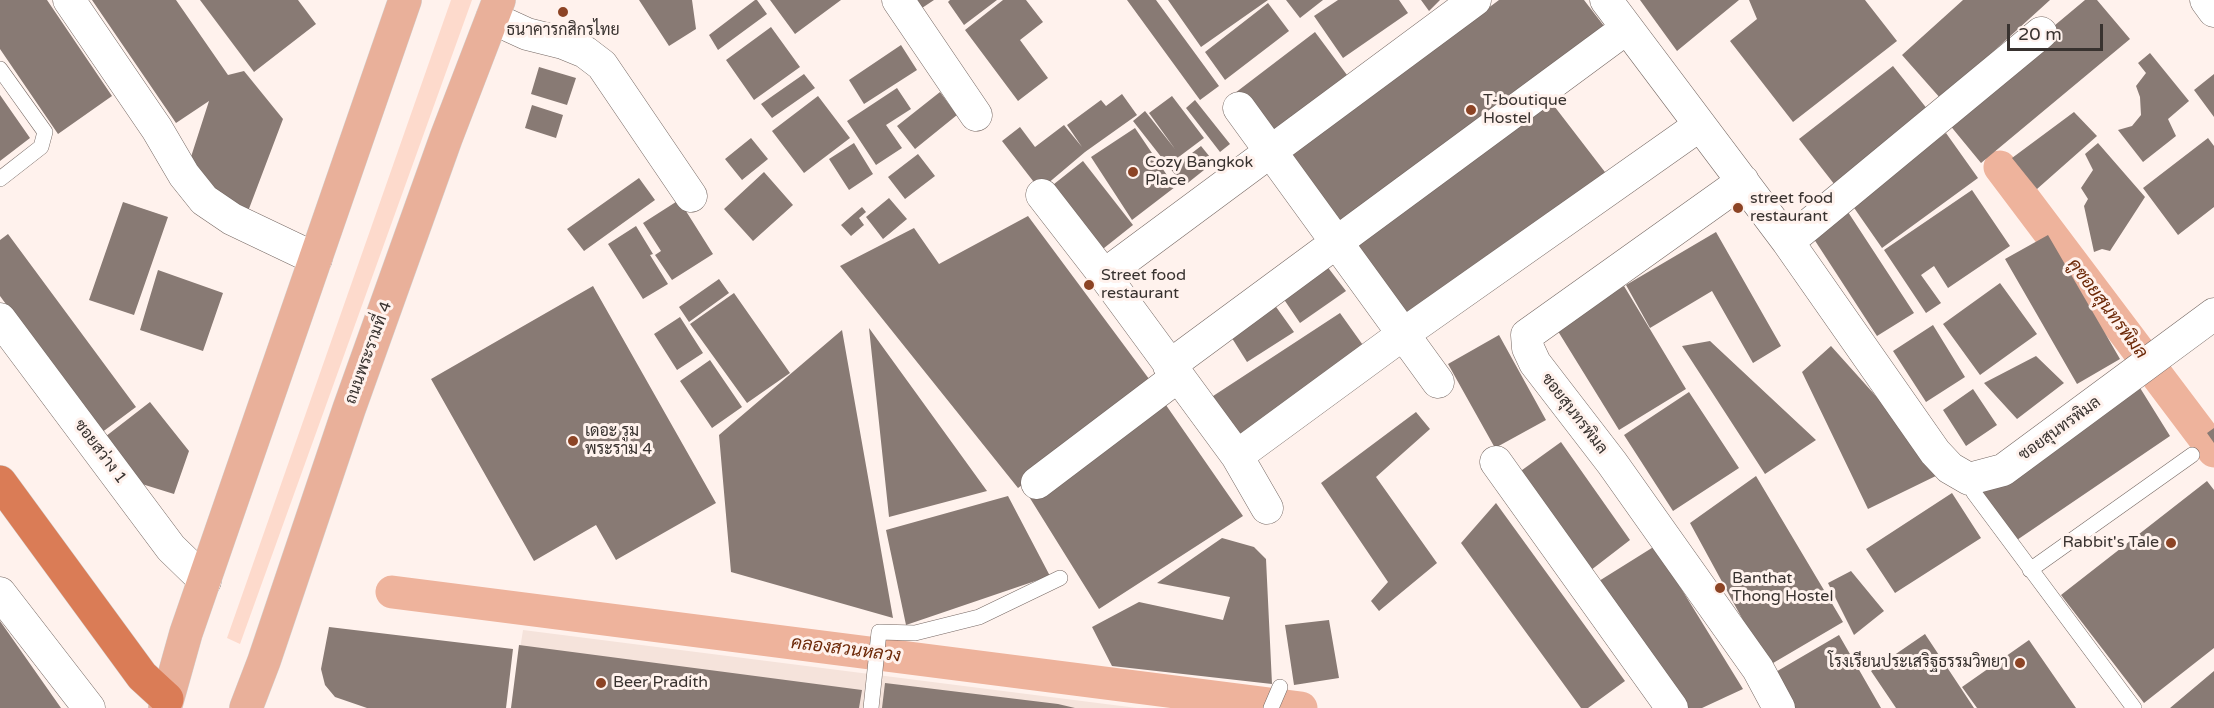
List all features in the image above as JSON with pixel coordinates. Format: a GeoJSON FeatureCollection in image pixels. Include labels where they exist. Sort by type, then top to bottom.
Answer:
{"type":"FeatureCollection","features":[{"type":"Feature","properties":{"kind":"highway"},"geometry":{"type":"LineString","coordinates":[[0,482],[142,676],[175,705]]}},
{"type":"Feature","properties":{"kind":"main road"},"geometry":{"type":"LineString","coordinates":[[175,705],[186,633],[405,0]]}},
{"type":"Feature","properties":{"kind":"main road","name":"ถนนพระรามที่ 4"},"geometry":{"type":"LineString","coordinates":[[246,708],[264,662],[349,409],[495,9]]}},
{"type":"Feature","properties":{"kind":"street"},"geometry":{"type":"LineString","coordinates":[[69,0],[157,129],[184,175],[204,200],[232,219],[316,259]]}},
{"type":"Feature","properties":{"kind":"street"},"geometry":{"type":"LineString","coordinates":[[898,0],[976,115]]}},
{"type":"Feature","properties":{"kind":"street"},"geometry":{"type":"LineString","coordinates":[[1104,275],[1475,0]]}},
{"type":"Feature","properties":{"kind":"street"},"geometry":{"type":"LineString","coordinates":[[1606,0],[1788,242],[1935,452],[1950,468],[1969,479]]}},
{"type":"Feature","properties":{"kind":"street"},"geometry":{"type":"LineString","coordinates":[[2206,0],[2214,10]]}},
{"type":"Feature","properties":{"kind":"street"},"geometry":{"type":"LineString","coordinates":[[495,9],[527,34],[585,52],[602,65],[691,196]]}},
{"type":"Feature","properties":{"kind":"street"},"geometry":{"type":"LineString","coordinates":[[1037,483],[1338,242],[1627,28]]}},
{"type":"Feature","properties":{"kind":"street"},"geometry":{"type":"LineString","coordinates":[[1788,242],[2041,33]]}},
{"type":"Feature","properties":{"kind":"street"},"geometry":{"type":"LineString","coordinates":[[1239,108],[1438,382]]}},
{"type":"Feature","properties":{"kind":"street"},"geometry":{"type":"LineString","coordinates":[[1237,456],[1402,335],[1700,125]]}},
{"type":"Feature","properties":{"kind":"street","name":"ซอยสุนทรพิมล"},"geometry":{"type":"LineString","coordinates":[[1743,181],[1527,335],[1527,348],[1535,363],[1612,462],[1758,669],[1779,708]]}},
{"type":"Feature","properties":{"kind":"street"},"geometry":{"type":"LineString","coordinates":[[1042,195],[1237,456],[1266,508]]}},
{"type":"Feature","properties":{"kind":"street","name":"ซอยสุนทรพิมล"},"geometry":{"type":"LineString","coordinates":[[1969,479],[2003,470],[2214,314]]}},
{"type":"Feature","properties":{"kind":"street","name":"ซอยสว่าง 1"},"geometry":{"type":"LineString","coordinates":[[0,319],[171,548],[205,581]]}},
{"type":"Feature","properties":{"kind":"street"},"geometry":{"type":"LineString","coordinates":[[1496,462],[1672,708]]}},
{"type":"Feature","properties":{"kind":"street"},"geometry":{"type":"LineString","coordinates":[[0,593],[89,708]]}},
{"type":"Feature","properties":{"kind":"lane"},"geometry":{"type":"LineString","coordinates":[[0,69],[45,132],[41,147],[0,179]]}},
{"type":"Feature","properties":{"kind":"lane"},"geometry":{"type":"LineString","coordinates":[[2030,570],[2192,455]]}},
{"type":"Feature","properties":{"kind":"lane"},"geometry":{"type":"LineString","coordinates":[[1969,479],[1974,493],[2134,708]]}},
{"type":"Feature","properties":{"kind":"lane"},"geometry":{"type":"LineString","coordinates":[[871,708],[879,632],[915,633],[979,617],[1060,578]]}},
{"type":"Feature","properties":{"kind":"lane"},"geometry":{"type":"LineString","coordinates":[[1271,708],[1280,687]]}},
{"type":"Feature","properties":{"kind":"shaded area"},"geometry":{"type":"Polygon","coordinates":[[[451,0],[472,0],[240,644],[227,638],[451,0]]]}},
{"type":"Feature","properties":{"kind":"shaded area"},"geometry":{"type":"Polygon","coordinates":[[[523,630],[1137,708],[511,708],[523,630]]]}},
{"type":"Feature","properties":{"kind":"building"},"geometry":{"type":"Polygon","coordinates":[[[0,0],[47,0],[112,96],[58,134],[0,49],[0,0]]]}},
{"type":"Feature","properties":{"kind":"building"},"geometry":{"type":"Polygon","coordinates":[[[92,0],[176,0],[228,75],[244,71],[283,119],[247,214],[220,204],[190,160],[209,101],[176,123],[92,0]]]}},
{"type":"Feature","properties":{"kind":"building"},"geometry":{"type":"Polygon","coordinates":[[[200,0],[298,0],[316,24],[254,72],[200,0]]]}},
{"type":"Feature","properties":{"kind":"building"},"geometry":{"type":"Polygon","coordinates":[[[639,0],[692,0],[696,29],[669,46],[639,0]]]}},
{"type":"Feature","properties":{"kind":"building"},"geometry":{"type":"Polygon","coordinates":[[[755,0],[767,14],[718,50],[709,35],[755,0]]]}},
{"type":"Feature","properties":{"kind":"building"},"geometry":{"type":"Polygon","coordinates":[[[770,0],[841,0],[795,34],[770,0]]]}},
{"type":"Feature","properties":{"kind":"building"},"geometry":{"type":"Polygon","coordinates":[[[916,0],[934,0],[922,8],[916,0]]]}},
{"type":"Feature","properties":{"kind":"building"},"geometry":{"type":"Polygon","coordinates":[[[950,0],[997,0],[964,25],[948,2],[950,0]]]}},
{"type":"Feature","properties":{"kind":"building"},"geometry":{"type":"Polygon","coordinates":[[[1003,0],[1026,0],[1043,22],[1020,40],[1048,78],[1018,101],[965,30],[1003,0]]]}},
{"type":"Feature","properties":{"kind":"building"},"geometry":{"type":"Polygon","coordinates":[[[1127,0],[1156,0],[1219,86],[1200,100],[1127,0]]]}},
{"type":"Feature","properties":{"kind":"building"},"geometry":{"type":"Polygon","coordinates":[[[1168,0],[1268,0],[1201,47],[1168,0]]]}},
{"type":"Feature","properties":{"kind":"building"},"geometry":{"type":"Polygon","coordinates":[[[1286,0],[1323,0],[1300,18],[1286,0]]]}},
{"type":"Feature","properties":{"kind":"building"},"geometry":{"type":"Polygon","coordinates":[[[1338,0],[1399,0],[1408,13],[1343,58],[1314,16],[1338,0]]]}},
{"type":"Feature","properties":{"kind":"building"},"geometry":{"type":"Polygon","coordinates":[[[1421,0],[1440,0],[1429,11],[1421,0]]]}},
{"type":"Feature","properties":{"kind":"building"},"geometry":{"type":"Polygon","coordinates":[[[1499,0],[1584,0],[1604,26],[1338,227],[1284,154],[1329,127],[1499,0]]]}},
{"type":"Feature","properties":{"kind":"building"},"geometry":{"type":"Polygon","coordinates":[[[1640,0],[1739,0],[1677,51],[1640,0]]]}},
{"type":"Feature","properties":{"kind":"building"},"geometry":{"type":"Polygon","coordinates":[[[1749,0],[1865,0],[1897,41],[1793,122],[1730,41],[1757,19],[1749,0]]]}},
{"type":"Feature","properties":{"kind":"building"},"geometry":{"type":"Polygon","coordinates":[[[1963,0],[2050,0],[1941,99],[1902,55],[1963,0]]]}},
{"type":"Feature","properties":{"kind":"building"},"geometry":{"type":"Polygon","coordinates":[[[2085,0],[2097,0],[2130,39],[1981,163],[1944,118],[2085,0]]]}},
{"type":"Feature","properties":{"kind":"building"},"geometry":{"type":"Polygon","coordinates":[[[1268,3],[1289,31],[1225,80],[1205,52],[1268,3]]]}},
{"type":"Feature","properties":{"kind":"building"},"geometry":{"type":"Polygon","coordinates":[[[771,27],[800,67],[754,100],[726,60],[771,27]]]}},
{"type":"Feature","properties":{"kind":"building"},"geometry":{"type":"Polygon","coordinates":[[[1315,32],[1347,75],[1266,137],[1235,93],[1315,32]]]}},
{"type":"Feature","properties":{"kind":"building"},"geometry":{"type":"Polygon","coordinates":[[[901,45],[917,70],[864,104],[849,80],[901,45]]]}},
{"type":"Feature","properties":{"kind":"building"},"geometry":{"type":"Polygon","coordinates":[[[2150,53],[2189,101],[2168,119],[2176,136],[2143,162],[2118,130],[2132,126],[2141,115],[2140,97],[2136,86],[2146,73],[2138,63],[2150,53]]]}},
{"type":"Feature","properties":{"kind":"building"},"geometry":{"type":"Polygon","coordinates":[[[1893,66],[1932,115],[1838,189],[1799,139],[1893,66]]]}},
{"type":"Feature","properties":{"kind":"building"},"geometry":{"type":"Polygon","coordinates":[[[539,67],[576,78],[567,105],[531,94],[539,67]]]}},
{"type":"Feature","properties":{"kind":"building"},"geometry":{"type":"Polygon","coordinates":[[[804,74],[815,88],[772,118],[761,104],[804,74]]]}},
{"type":"Feature","properties":{"kind":"building"},"geometry":{"type":"Polygon","coordinates":[[[2214,74],[2214,117],[2194,90],[2214,74]]]}},
{"type":"Feature","properties":{"kind":"building"},"geometry":{"type":"Polygon","coordinates":[[[897,88],[911,109],[886,125],[902,148],[876,165],[847,121],[897,88]]]}},
{"type":"Feature","properties":{"kind":"building"},"geometry":{"type":"Polygon","coordinates":[[[940,92],[957,115],[915,149],[897,126],[940,92]]]}},
{"type":"Feature","properties":{"kind":"building"},"geometry":{"type":"Polygon","coordinates":[[[1122,94],[1137,115],[1085,152],[1040,190],[1002,141],[1020,127],[1035,147],[1064,125],[1082,147],[1067,125],[1101,100],[1106,106],[1122,94]]]}},
{"type":"Feature","properties":{"kind":"building"},"geometry":{"type":"Polygon","coordinates":[[[0,95],[30,138],[0,161],[0,95]]]}},
{"type":"Feature","properties":{"kind":"building"},"geometry":{"type":"Polygon","coordinates":[[[818,96],[850,138],[804,173],[772,131],[818,96]]]}},
{"type":"Feature","properties":{"kind":"building"},"geometry":{"type":"Polygon","coordinates":[[[1172,96],[1204,138],[1180,156],[1183,160],[1201,146],[1214,162],[1184,186],[1133,121],[1145,111],[1175,149],[1149,113],[1172,96]]]}},
{"type":"Feature","properties":{"kind":"building"},"geometry":{"type":"Polygon","coordinates":[[[1548,98],[1608,176],[1406,331],[1346,253],[1548,98]]]}},
{"type":"Feature","properties":{"kind":"building"},"geometry":{"type":"Polygon","coordinates":[[[1195,100],[1230,144],[1220,152],[1186,108],[1195,100]]]}},
{"type":"Feature","properties":{"kind":"building"},"geometry":{"type":"Polygon","coordinates":[[[532,105],[563,115],[556,138],[525,128],[532,105]]]}},
{"type":"Feature","properties":{"kind":"building"},"geometry":{"type":"Polygon","coordinates":[[[2074,112],[2097,136],[2037,189],[2012,158],[2074,112]]]}},
{"type":"Feature","properties":{"kind":"building","name":"Cozy Bangkok Place"},"geometry":{"type":"Polygon","coordinates":[[[1135,128],[1175,187],[1132,220],[1091,157],[1135,128]]]}},
{"type":"Feature","properties":{"kind":"building"},"geometry":{"type":"Polygon","coordinates":[[[1946,133],[1978,178],[1882,248],[1850,202],[1946,133]]]}},
{"type":"Feature","properties":{"kind":"building"},"geometry":{"type":"Polygon","coordinates":[[[751,138],[768,159],[742,180],[725,159],[751,138]]]}},
{"type":"Feature","properties":{"kind":"building"},"geometry":{"type":"Polygon","coordinates":[[[2208,138],[2214,146],[2214,207],[2178,235],[2143,188],[2208,138]]]}},
{"type":"Feature","properties":{"kind":"building"},"geometry":{"type":"Polygon","coordinates":[[[854,143],[873,174],[849,190],[829,159],[854,143]]]}},
{"type":"Feature","properties":{"kind":"building"},"geometry":{"type":"Polygon","coordinates":[[[2098,143],[2145,197],[2110,251],[2102,249],[2094,252],[2084,206],[2088,199],[2081,188],[2093,170],[2085,154],[2098,143]]]}},
{"type":"Feature","properties":{"kind":"building"},"geometry":{"type":"Polygon","coordinates":[[[918,154],[935,176],[905,199],[888,177],[918,154]]]}},
{"type":"Feature","properties":{"kind":"building"},"geometry":{"type":"Polygon","coordinates":[[[1083,161],[1133,225],[1094,256],[1044,192],[1083,161]]]}},
{"type":"Feature","properties":{"kind":"building"},"geometry":{"type":"Polygon","coordinates":[[[764,172],[793,205],[753,241],[724,209],[764,172]]]}},
{"type":"Feature","properties":{"kind":"building"},"geometry":{"type":"Polygon","coordinates":[[[639,178],[655,200],[584,251],[567,229],[639,178]]]}},
{"type":"Feature","properties":{"kind":"building"},"geometry":{"type":"Polygon","coordinates":[[[1972,190],[2010,246],[1948,288],[1934,266],[1921,275],[1941,303],[1926,313],[1884,250],[1972,190]]]}},
{"type":"Feature","properties":{"kind":"building"},"geometry":{"type":"Polygon","coordinates":[[[889,198],[907,219],[883,239],[866,217],[889,198]]]}},
{"type":"Feature","properties":{"kind":"building"},"geometry":{"type":"Polygon","coordinates":[[[679,200],[713,254],[672,280],[655,255],[661,251],[643,223],[679,200]]]}},
{"type":"Feature","properties":{"kind":"building"},"geometry":{"type":"Polygon","coordinates":[[[123,202],[168,217],[134,315],[89,300],[123,202]]]}},
{"type":"Feature","properties":{"kind":"building"},"geometry":{"type":"Polygon","coordinates":[[[862,207],[866,212],[859,218],[864,225],[851,236],[841,225],[862,207]]]}},
{"type":"Feature","properties":{"kind":"building"},"geometry":{"type":"Polygon","coordinates":[[[1848,212],[1914,313],[1877,336],[1812,236],[1848,212]]]}},
{"type":"Feature","properties":{"kind":"building"},"geometry":{"type":"Polygon","coordinates":[[[1028,216],[1155,387],[1018,488],[840,266],[914,228],[939,264],[1028,216]]]}},
{"type":"Feature","properties":{"kind":"building"},"geometry":{"type":"Polygon","coordinates":[[[636,226],[668,284],[643,299],[608,244],[636,226]]]}},
{"type":"Feature","properties":{"kind":"building"},"geometry":{"type":"Polygon","coordinates":[[[1716,232],[1781,346],[1753,363],[1712,291],[1650,328],[1626,285],[1716,232]]]}},
{"type":"Feature","properties":{"kind":"building"},"geometry":{"type":"Polygon","coordinates":[[[8,234],[136,407],[101,433],[0,296],[0,240],[8,234]]]}},
{"type":"Feature","properties":{"kind":"building"},"geometry":{"type":"Polygon","coordinates":[[[2048,235],[2120,359],[2077,384],[2005,259],[2048,235]]]}},
{"type":"Feature","properties":{"kind":"building"},"geometry":{"type":"Polygon","coordinates":[[[1326,265],[1346,291],[1300,323],[1281,295],[1326,265]]]}},
{"type":"Feature","properties":{"kind":"building"},"geometry":{"type":"Polygon","coordinates":[[[158,270],[223,293],[203,351],[140,330],[158,270]]]}},
{"type":"Feature","properties":{"kind":"building"},"geometry":{"type":"Polygon","coordinates":[[[719,279],[729,293],[689,322],[679,307],[719,279]]]}},
{"type":"Feature","properties":{"kind":"building"},"geometry":{"type":"Polygon","coordinates":[[[2000,283],[2037,334],[1980,375],[1943,324],[2000,283]]]}},
{"type":"Feature","properties":{"kind":"building","name":"เดอะ รูม พระราม 4"},"geometry":{"type":"Polygon","coordinates":[[[593,286],[716,503],[616,560],[596,525],[534,561],[431,379],[593,286]]]}},
{"type":"Feature","properties":{"kind":"building"},"geometry":{"type":"Polygon","coordinates":[[[1624,286],[1686,389],[1619,430],[1556,328],[1624,286]]]}},
{"type":"Feature","properties":{"kind":"building"},"geometry":{"type":"Polygon","coordinates":[[[734,293],[790,373],[747,403],[690,324],[734,293]]]}},
{"type":"Feature","properties":{"kind":"building"},"geometry":{"type":"Polygon","coordinates":[[[1274,304],[1294,332],[1247,362],[1230,335],[1274,304]]]}},
{"type":"Feature","properties":{"kind":"building"},"geometry":{"type":"Polygon","coordinates":[[[1340,313],[1365,348],[1235,442],[1207,400],[1340,313]]]}},
{"type":"Feature","properties":{"kind":"building"},"geometry":{"type":"Polygon","coordinates":[[[680,317],[703,353],[677,370],[654,334],[680,317]]]}},
{"type":"Feature","properties":{"kind":"building"},"geometry":{"type":"Polygon","coordinates":[[[1933,325],[1965,377],[1926,402],[1893,351],[1933,325]]]}},
{"type":"Feature","properties":{"kind":"building"},"geometry":{"type":"Polygon","coordinates":[[[869,328],[987,491],[889,517],[869,328]]]}},
{"type":"Feature","properties":{"kind":"building"},"geometry":{"type":"Polygon","coordinates":[[[842,330],[893,618],[731,572],[719,435],[842,330]]]}},
{"type":"Feature","properties":{"kind":"building"},"geometry":{"type":"Polygon","coordinates":[[[1499,335],[1546,420],[1495,448],[1448,364],[1499,335]]]}},
{"type":"Feature","properties":{"kind":"building"},"geometry":{"type":"Polygon","coordinates":[[[1710,341],[1816,440],[1765,474],[1682,346],[1710,341]]]}},
{"type":"Feature","properties":{"kind":"building"},"geometry":{"type":"Polygon","coordinates":[[[1831,346],[1944,472],[1868,509],[1802,372],[1831,346]]]}},
{"type":"Feature","properties":{"kind":"building"},"geometry":{"type":"Polygon","coordinates":[[[2036,356],[2064,383],[2017,419],[1984,383],[2036,356]]]}},
{"type":"Feature","properties":{"kind":"building"},"geometry":{"type":"Polygon","coordinates":[[[710,360],[742,407],[712,428],[680,381],[710,360]]]}},
{"type":"Feature","properties":{"kind":"building"},"geometry":{"type":"Polygon","coordinates":[[[2137,383],[2170,436],[2014,542],[1974,486],[2137,383]]]}},
{"type":"Feature","properties":{"kind":"building"},"geometry":{"type":"Polygon","coordinates":[[[1973,389],[1997,425],[1966,446],[1943,410],[1973,389]]]}},
{"type":"Feature","properties":{"kind":"building"},"geometry":{"type":"Polygon","coordinates":[[[1689,392],[1739,468],[1673,511],[1624,435],[1689,392]]]}},
{"type":"Feature","properties":{"kind":"building"},"geometry":{"type":"Polygon","coordinates":[[[1159,395],[1243,516],[1099,609],[1028,495],[1159,395]]]}},
{"type":"Feature","properties":{"kind":"building"},"geometry":{"type":"Polygon","coordinates":[[[150,402],[189,451],[174,494],[129,480],[101,440],[150,402]]]}},
{"type":"Feature","properties":{"kind":"building"},"geometry":{"type":"Polygon","coordinates":[[[1416,412],[1430,429],[1376,477],[1437,563],[1379,611],[1371,601],[1388,582],[1321,483],[1416,412]]]}},
{"type":"Feature","properties":{"kind":"building"},"geometry":{"type":"Polygon","coordinates":[[[2214,428],[2214,443],[2207,433],[2214,428]]]}},
{"type":"Feature","properties":{"kind":"building"},"geometry":{"type":"Polygon","coordinates":[[[1561,442],[1630,540],[1582,577],[1511,478],[1561,442]]]}},
{"type":"Feature","properties":{"kind":"building"},"geometry":{"type":"Polygon","coordinates":[[[1756,476],[1843,622],[1768,666],[1690,523],[1756,476]]]}},
{"type":"Feature","properties":{"kind":"building","name":"Rabbit's Tale"},"geometry":{"type":"Polygon","coordinates":[[[2207,481],[2214,490],[2214,648],[2144,703],[2061,595],[2207,481]]]}},
{"type":"Feature","properties":{"kind":"building"},"geometry":{"type":"Polygon","coordinates":[[[1952,493],[1981,538],[1895,593],[1866,549],[1952,493]]]}},
{"type":"Feature","properties":{"kind":"building"},"geometry":{"type":"Polygon","coordinates":[[[1008,496],[1050,576],[906,625],[886,530],[1008,496]]]}},
{"type":"Feature","properties":{"kind":"building"},"geometry":{"type":"Polygon","coordinates":[[[1496,503],[1625,681],[1588,708],[1581,708],[1461,543],[1496,503]]]}},
{"type":"Feature","properties":{"kind":"building"},"geometry":{"type":"Polygon","coordinates":[[[1222,538],[1254,547],[1266,559],[1272,684],[1112,666],[1092,627],[1139,602],[1223,620],[1230,597],[1157,583],[1222,538]]]}},
{"type":"Feature","properties":{"kind":"building"},"geometry":{"type":"Polygon","coordinates":[[[1655,546],[1743,689],[1702,708],[1680,708],[1591,586],[1655,546]]]}},
{"type":"Feature","properties":{"kind":"building"},"geometry":{"type":"Polygon","coordinates":[[[1851,571],[1884,611],[1854,635],[1828,583],[1851,571]]]}},
{"type":"Feature","properties":{"kind":"building"},"geometry":{"type":"Polygon","coordinates":[[[1329,620],[1339,678],[1294,685],[1285,625],[1329,620]]]}},
{"type":"Feature","properties":{"kind":"building"},"geometry":{"type":"Polygon","coordinates":[[[0,621],[61,708],[0,708],[0,621]]]}},
{"type":"Feature","properties":{"kind":"building"},"geometry":{"type":"Polygon","coordinates":[[[329,627],[513,649],[506,708],[367,708],[335,697],[325,685],[321,669],[329,627]]]}},
{"type":"Feature","properties":{"kind":"building"},"geometry":{"type":"Polygon","coordinates":[[[1925,634],[1974,708],[1896,708],[1871,671],[1925,634]]]}},
{"type":"Feature","properties":{"kind":"building"},"geometry":{"type":"Polygon","coordinates":[[[1839,635],[1881,708],[1795,708],[1774,673],[1839,635]]]}},
{"type":"Feature","properties":{"kind":"building","name":"โรงเรียนประเสริฐธรรมวิทยา"},"geometry":{"type":"Polygon","coordinates":[[[2029,640],[2076,708],[1977,708],[1962,687],[2029,640]]]}},
{"type":"Feature","properties":{"kind":"building"},"geometry":{"type":"Polygon","coordinates":[[[519,645],[862,690],[859,708],[511,708],[519,645]]]}},
{"type":"Feature","properties":{"kind":"building"},"geometry":{"type":"Polygon","coordinates":[[[2214,671],[2214,708],[2170,708],[2214,671]]]}},
{"type":"Feature","properties":{"kind":"building"},"geometry":{"type":"Polygon","coordinates":[[[885,683],[1058,704],[1075,708],[882,708],[885,683]]]}},
{"type":"Feature","properties":{"kind":"waterway","name":"คูซอยสุนทรพิมล"},"geometry":{"type":"LineString","coordinates":[[2000,167],[2214,451]]}},
{"type":"Feature","properties":{"kind":"waterway","name":"คลองสวนหลวง"},"geometry":{"type":"LineString","coordinates":[[392,592],[1301,708]]}},
{"type":"Feature","properties":{"kind":"place","name":"ธนาคารกสิกรไทย"},"geometry":{"type":"Point","coordinates":[563,12]}},
{"type":"Feature","properties":{"kind":"place","name":"T-boutique Hostel"},"geometry":{"type":"Point","coordinates":[1471,110]}},
{"type":"Feature","properties":{"kind":"place","name":"Cozy Bangkok Place"},"geometry":{"type":"Point","coordinates":[1133,172]}},
{"type":"Feature","properties":{"kind":"place","name":"street food restaurant"},"geometry":{"type":"Point","coordinates":[1738,208]}},
{"type":"Feature","properties":{"kind":"place","name":"Street food restaurant"},"geometry":{"type":"Point","coordinates":[1089,285]}},
{"type":"Feature","properties":{"kind":"place","name":"เดอะ รูม พระราม 4"},"geometry":{"type":"Point","coordinates":[573,441]}},
{"type":"Feature","properties":{"kind":"place","name":"Rabbit's Tale"},"geometry":{"type":"Point","coordinates":[2171,543]}},
{"type":"Feature","properties":{"kind":"place","name":"Banthat Thong Hostel"},"geometry":{"type":"Point","coordinates":[1720,588]}},
{"type":"Feature","properties":{"kind":"place","name":"โรงเรียนประเสริฐธรรมวิทยา"},"geometry":{"type":"Point","coordinates":[2020,663]}},
{"type":"Feature","properties":{"kind":"place","name":"Beer Pradith"},"geometry":{"type":"Point","coordinates":[601,683]}}]}
